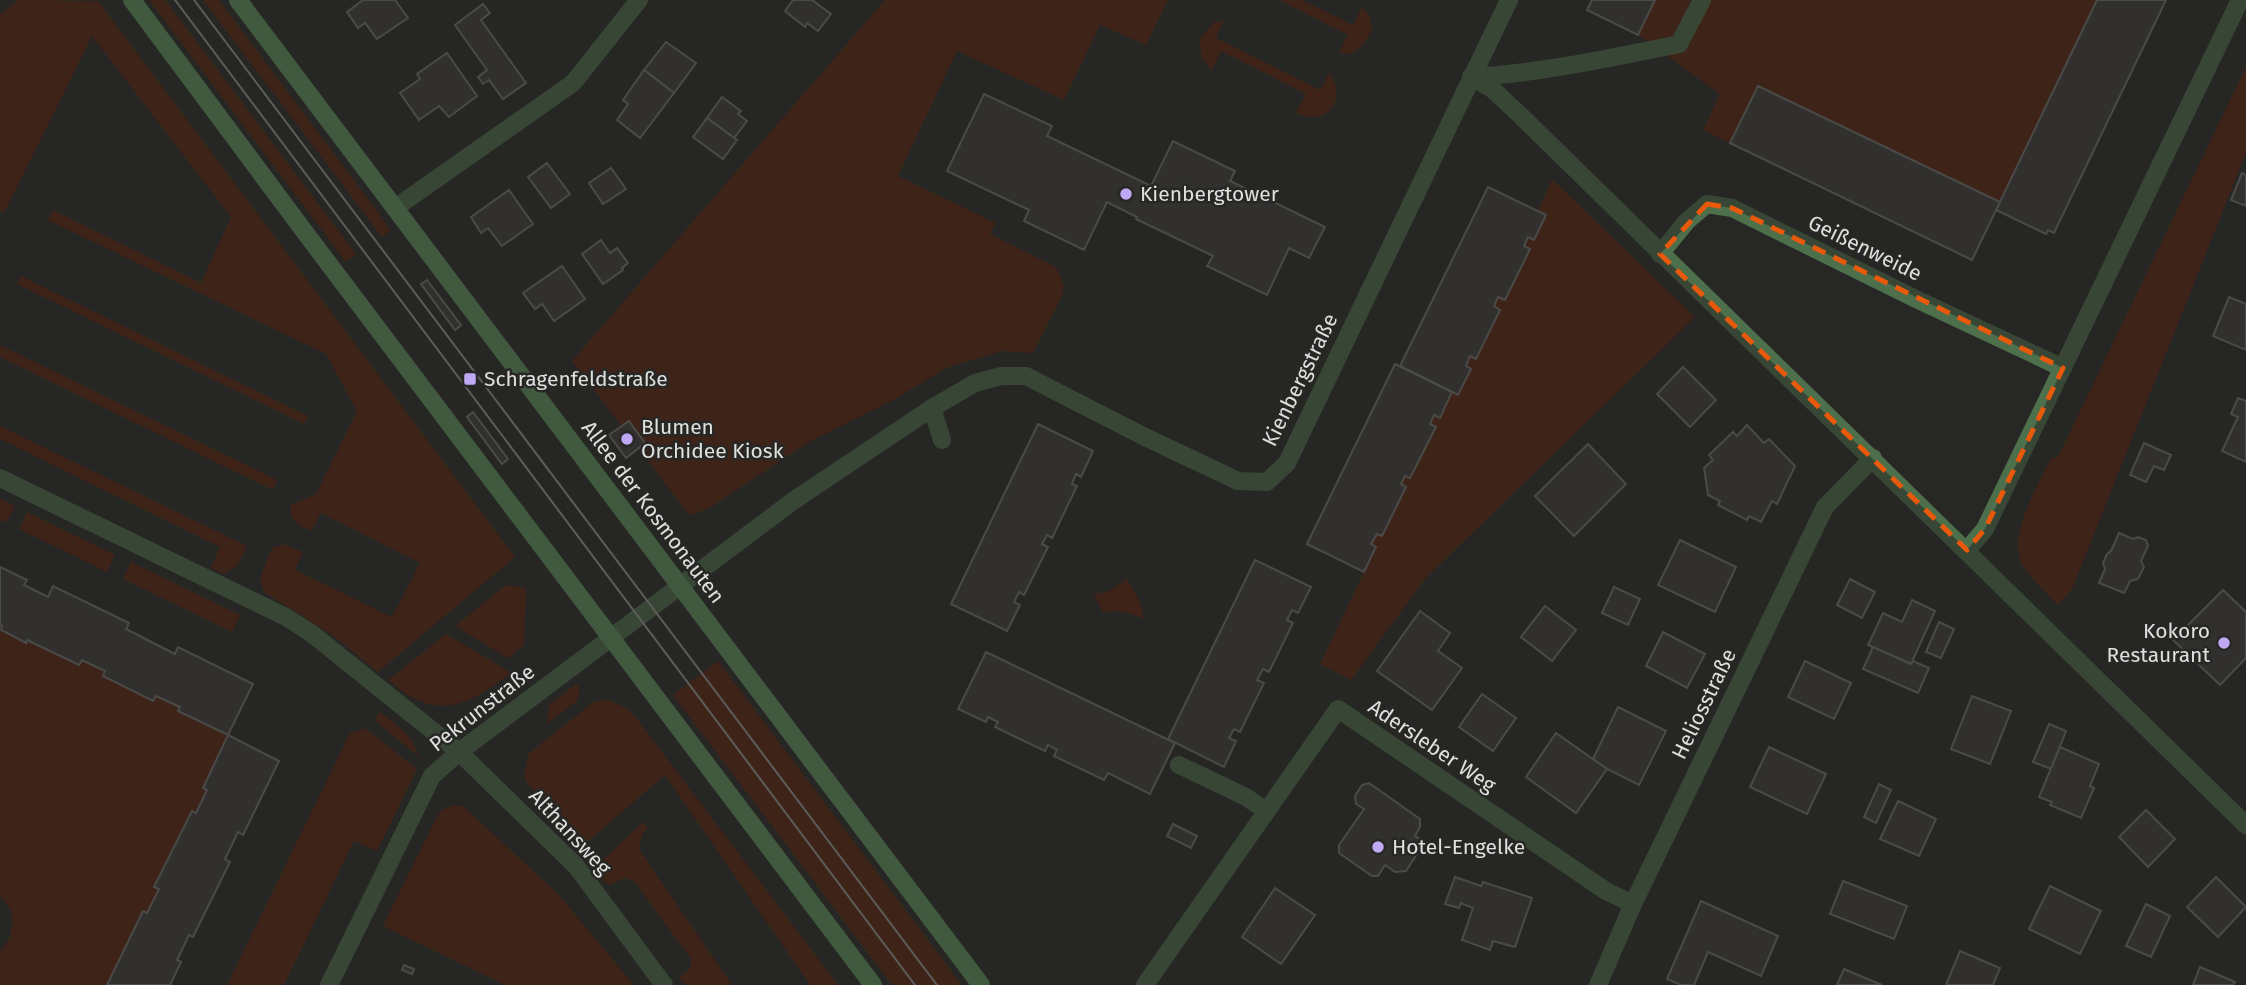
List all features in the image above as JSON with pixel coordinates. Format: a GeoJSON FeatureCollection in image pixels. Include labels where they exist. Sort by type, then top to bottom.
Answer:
{"type":"FeatureCollection","features":[{"type":"Feature","properties":{"kind":"main road"},"geometry":{"type":"LineString","coordinates":[[132,0],[873,985]]}},
{"type":"Feature","properties":{"kind":"main road","name":"Allee der Kosmonauten"},"geometry":{"type":"LineString","coordinates":[[238,0],[981,985]]}},
{"type":"Feature","properties":{"kind":"street"},"geometry":{"type":"LineString","coordinates":[[395,208],[573,83],[639,0]]}},
{"type":"Feature","properties":{"kind":"street","name":"Kienbergstraße"},"geometry":{"type":"LineString","coordinates":[[680,586],[793,501],[932,408],[975,383],[1001,376],[1026,376],[1238,481],[1267,482],[1287,463],[1509,0]]}},
{"type":"Feature","properties":{"kind":"street"},"geometry":{"type":"LineString","coordinates":[[1471,77],[1571,67],[1679,44],[1702,0]]}},
{"type":"Feature","properties":{"kind":"street"},"geometry":{"type":"LineString","coordinates":[[1967,550],[1984,530],[2240,0]]}},
{"type":"Feature","properties":{"kind":"street"},"geometry":{"type":"LineString","coordinates":[[1471,77],[1491,88],[2246,825]]}},
{"type":"Feature","properties":{"kind":"street","name":"Geißenweide"},"geometry":{"type":"LineString","coordinates":[[1660,254],[1687,221],[1707,204],[1732,208],[2063,368]]}},
{"type":"Feature","properties":{"kind":"street"},"geometry":{"type":"LineString","coordinates":[[932,408],[942,440]]}},
{"type":"Feature","properties":{"kind":"street","name":"Heliosstraße"},"geometry":{"type":"LineString","coordinates":[[1598,985],[1633,904],[1825,507],[1873,458]]}},
{"type":"Feature","properties":{"kind":"street"},"geometry":{"type":"LineString","coordinates":[[0,478],[286,617],[353,665],[459,752]]}},
{"type":"Feature","properties":{"kind":"street","name":"Pekrunstraße"},"geometry":{"type":"LineString","coordinates":[[329,985],[432,776],[459,752],[680,586]]}},
{"type":"Feature","properties":{"kind":"street","name":"Adersleber Weg"},"geometry":{"type":"LineString","coordinates":[[1145,985],[1195,902],[1266,811],[1338,709],[1606,891],[1633,904]]}},
{"type":"Feature","properties":{"kind":"street","name":"Althansweg"},"geometry":{"type":"LineString","coordinates":[[459,752],[576,866],[664,985]]}},
{"type":"Feature","properties":{"kind":"street"},"geometry":{"type":"LineString","coordinates":[[1179,765],[1246,797],[1266,811]]}},
{"type":"Feature","properties":{"kind":"highlighted area"},"geometry":{"type":"Polygon","coordinates":[[[1707,204],[1732,208],[2063,368],[1985,529],[1967,550],[1660,254],[1707,204]]]}},
{"type":"Feature","properties":{"kind":"shaded area"},"geometry":{"type":"Polygon","coordinates":[[[19,0],[98,1],[515,557],[378,672],[331,634],[264,592],[260,578],[272,548],[284,544],[303,552],[295,570],[392,617],[420,563],[321,513],[311,531],[295,522],[291,515],[291,505],[316,494],[357,411],[326,354],[48,220],[53,210],[201,283],[231,217],[92,36],[4,213],[0,211],[0,14],[19,0]]]}},
{"type":"Feature","properties":{"kind":"shaded area"},"geometry":{"type":"Polygon","coordinates":[[[149,0],[165,0],[356,254],[346,262],[149,0]]]}},
{"type":"Feature","properties":{"kind":"shaded area"},"geometry":{"type":"Polygon","coordinates":[[[203,0],[219,0],[391,230],[382,237],[203,0]]]}},
{"type":"Feature","properties":{"kind":"shaded area"},"geometry":{"type":"Polygon","coordinates":[[[885,0],[1168,0],[1146,45],[1100,25],[1064,100],[957,51],[898,176],[996,223],[990,234],[1056,267],[1064,285],[1063,294],[1033,353],[1003,351],[946,368],[892,401],[809,442],[708,509],[689,515],[572,361],[885,0]]]}},
{"type":"Feature","properties":{"kind":"shaded area"},"geometry":{"type":"Polygon","coordinates":[[[1279,0],[1302,0],[1353,25],[1362,7],[1370,16],[1372,30],[1356,51],[1339,53],[1348,35],[1279,0]]]}},
{"type":"Feature","properties":{"kind":"shaded area"},"geometry":{"type":"Polygon","coordinates":[[[1655,0],[2097,0],[2000,202],[1759,86],[1730,143],[1703,130],[1720,94],[1638,35],[1655,0]]]}},
{"type":"Feature","properties":{"kind":"shaded area"},"geometry":{"type":"Polygon","coordinates":[[[1224,20],[1216,38],[1320,90],[1329,73],[1331,74],[1336,94],[1331,109],[1316,117],[1296,113],[1306,94],[1221,51],[1211,71],[1201,57],[1200,39],[1213,23],[1224,20]]]}},
{"type":"Feature","properties":{"kind":"shaded area"},"geometry":{"type":"Polygon","coordinates":[[[2246,67],[2246,153],[2072,589],[2058,605],[2029,574],[2019,557],[2020,529],[2025,514],[2051,458],[2058,457],[2246,67]]]}},
{"type":"Feature","properties":{"kind":"shaded area"},"geometry":{"type":"Polygon","coordinates":[[[1552,179],[1695,317],[1425,579],[1351,680],[1320,664],[1376,547],[1371,544],[1377,534],[1382,536],[1406,487],[1401,484],[1405,476],[1411,478],[1435,427],[1430,424],[1434,415],[1440,417],[1452,392],[1459,395],[1471,369],[1466,366],[1470,356],[1476,359],[1500,310],[1494,306],[1498,297],[1505,300],[1524,246],[1546,215],[1538,211],[1552,179]]]}},
{"type":"Feature","properties":{"kind":"shaded area"},"geometry":{"type":"Polygon","coordinates":[[[21,276],[308,416],[304,424],[17,284],[21,276]]]}},
{"type":"Feature","properties":{"kind":"shaded area"},"geometry":{"type":"Polygon","coordinates":[[[0,345],[277,480],[273,490],[0,357],[0,345]]]}},
{"type":"Feature","properties":{"kind":"shaded area"},"geometry":{"type":"Polygon","coordinates":[[[0,426],[247,546],[237,566],[223,574],[211,568],[220,547],[0,439],[0,426]]]}},
{"type":"Feature","properties":{"kind":"shaded area"},"geometry":{"type":"Polygon","coordinates":[[[0,499],[15,506],[6,523],[0,520],[0,499]]]}},
{"type":"Feature","properties":{"kind":"shaded area"},"geometry":{"type":"Polygon","coordinates":[[[27,512],[115,555],[107,572],[19,529],[27,512]]]}},
{"type":"Feature","properties":{"kind":"shaded area"},"geometry":{"type":"Polygon","coordinates":[[[131,562],[240,615],[232,632],[123,579],[131,562]]]}},
{"type":"Feature","properties":{"kind":"shaded area"},"geometry":{"type":"Polygon","coordinates":[[[1127,579],[1140,602],[1144,619],[1119,611],[1103,613],[1094,594],[1109,591],[1127,579]]]}},
{"type":"Feature","properties":{"kind":"shaded area"},"geometry":{"type":"Polygon","coordinates":[[[506,585],[526,588],[524,645],[508,658],[455,626],[506,585]]]}},
{"type":"Feature","properties":{"kind":"shaded area"},"geometry":{"type":"Polygon","coordinates":[[[0,625],[1,630],[25,642],[27,640],[79,665],[82,660],[105,671],[103,676],[153,700],[156,696],[180,707],[179,712],[228,735],[203,787],[207,790],[196,813],[191,811],[154,887],[159,889],[147,913],[142,911],[107,985],[0,985],[0,952],[9,939],[13,923],[10,909],[0,896],[0,625]]]}},
{"type":"Feature","properties":{"kind":"shaded area"},"geometry":{"type":"Polygon","coordinates":[[[446,634],[512,673],[480,694],[451,705],[422,702],[388,680],[446,634]]]}},
{"type":"Feature","properties":{"kind":"shaded area"},"geometry":{"type":"Polygon","coordinates":[[[718,661],[962,985],[892,985],[673,695],[718,661]]]}},
{"type":"Feature","properties":{"kind":"shaded area"},"geometry":{"type":"Polygon","coordinates":[[[577,683],[580,688],[577,701],[547,724],[549,705],[577,683]]]}},
{"type":"Feature","properties":{"kind":"shaded area"},"geometry":{"type":"Polygon","coordinates":[[[609,700],[627,708],[635,716],[838,985],[810,985],[665,775],[585,844],[528,785],[524,776],[529,753],[595,701],[609,700]]]}},
{"type":"Feature","properties":{"kind":"shaded area"},"geometry":{"type":"Polygon","coordinates":[[[380,712],[409,736],[418,756],[374,720],[380,712]]]}},
{"type":"Feature","properties":{"kind":"shaded area"},"geometry":{"type":"Polygon","coordinates":[[[365,728],[417,769],[377,851],[354,841],[284,985],[227,985],[350,733],[365,728]]]}},
{"type":"Feature","properties":{"kind":"shaded area"},"geometry":{"type":"Polygon","coordinates":[[[455,805],[464,807],[557,893],[634,985],[505,985],[383,926],[437,816],[442,810],[455,805]]]}},
{"type":"Feature","properties":{"kind":"shaded area"},"geometry":{"type":"Polygon","coordinates":[[[643,822],[648,828],[642,834],[639,849],[732,985],[685,985],[679,977],[689,970],[691,959],[634,881],[624,878],[610,885],[603,881],[601,866],[604,859],[643,822]]]}},
{"type":"Feature","properties":{"kind":"building"},"geometry":{"type":"Polygon","coordinates":[[[363,0],[395,0],[408,18],[377,39],[365,23],[358,28],[347,12],[363,0]]]}},
{"type":"Feature","properties":{"kind":"building"},"geometry":{"type":"Polygon","coordinates":[[[793,0],[812,0],[831,14],[818,31],[807,23],[805,27],[785,11],[793,0]]]}},
{"type":"Feature","properties":{"kind":"building"},"geometry":{"type":"Polygon","coordinates":[[[1592,0],[1655,0],[1638,35],[1587,10],[1592,0]]]}},
{"type":"Feature","properties":{"kind":"building"},"geometry":{"type":"Polygon","coordinates":[[[2097,0],[2166,0],[2054,233],[2048,230],[2046,234],[1996,210],[2097,0]]]}},
{"type":"Feature","properties":{"kind":"building"},"geometry":{"type":"Polygon","coordinates":[[[483,4],[490,13],[481,20],[526,83],[503,99],[489,80],[483,84],[478,77],[487,70],[455,25],[483,4]]]}},
{"type":"Feature","properties":{"kind":"building"},"geometry":{"type":"Polygon","coordinates":[[[666,42],[696,63],[674,93],[644,70],[666,42]]]}},
{"type":"Feature","properties":{"kind":"building"},"geometry":{"type":"Polygon","coordinates":[[[447,53],[477,96],[449,117],[439,106],[419,120],[400,93],[420,79],[417,74],[447,53]]]}},
{"type":"Feature","properties":{"kind":"building"},"geometry":{"type":"Polygon","coordinates":[[[644,70],[674,93],[640,138],[617,120],[628,104],[623,100],[644,70]]]}},
{"type":"Feature","properties":{"kind":"building"},"geometry":{"type":"Polygon","coordinates":[[[1758,86],[2000,202],[1972,260],[1730,143],[1758,86]]]}},
{"type":"Feature","properties":{"kind":"building","name":"Kienbergtower"},"geometry":{"type":"Polygon","coordinates":[[[984,94],[1052,126],[1047,136],[1151,186],[1173,141],[1235,171],[1230,181],[1325,227],[1309,258],[1289,248],[1267,295],[1207,266],[1213,256],[1107,202],[1084,250],[1024,221],[1029,210],[947,171],[984,94]]]}},
{"type":"Feature","properties":{"kind":"building"},"geometry":{"type":"Polygon","coordinates":[[[722,97],[741,111],[738,114],[747,121],[734,138],[707,118],[722,97]]]}},
{"type":"Feature","properties":{"kind":"building"},"geometry":{"type":"Polygon","coordinates":[[[707,118],[737,140],[723,159],[693,137],[707,118]]]}},
{"type":"Feature","properties":{"kind":"building"},"geometry":{"type":"Polygon","coordinates":[[[547,163],[570,194],[551,208],[528,177],[547,163]]]}},
{"type":"Feature","properties":{"kind":"building"},"geometry":{"type":"Polygon","coordinates":[[[611,168],[626,189],[603,204],[589,183],[611,168]]]}},
{"type":"Feature","properties":{"kind":"building"},"geometry":{"type":"Polygon","coordinates":[[[2242,173],[2246,175],[2246,206],[2231,200],[2242,173]]]}},
{"type":"Feature","properties":{"kind":"building"},"geometry":{"type":"Polygon","coordinates":[[[1488,187],[1546,215],[1534,240],[1528,237],[1524,246],[1530,249],[1505,300],[1498,297],[1494,306],[1500,310],[1476,359],[1470,356],[1466,366],[1471,369],[1458,395],[1400,366],[1488,187]]]}},
{"type":"Feature","properties":{"kind":"building"},"geometry":{"type":"Polygon","coordinates":[[[509,190],[533,224],[502,246],[488,228],[481,233],[471,217],[509,190]]]}},
{"type":"Feature","properties":{"kind":"building"},"geometry":{"type":"Polygon","coordinates":[[[601,240],[610,253],[617,248],[628,263],[623,270],[603,284],[582,254],[601,240]]]}},
{"type":"Feature","properties":{"kind":"building"},"geometry":{"type":"Polygon","coordinates":[[[562,266],[585,299],[554,321],[542,304],[535,309],[523,293],[562,266]]]}},
{"type":"Feature","properties":{"kind":"building"},"geometry":{"type":"Polygon","coordinates":[[[427,280],[461,325],[455,330],[421,284],[427,280]]]}},
{"type":"Feature","properties":{"kind":"building"},"geometry":{"type":"Polygon","coordinates":[[[2229,297],[2246,304],[2246,350],[2213,336],[2229,297]]]}},
{"type":"Feature","properties":{"kind":"building"},"geometry":{"type":"Polygon","coordinates":[[[1395,364],[1452,392],[1440,418],[1434,415],[1430,424],[1436,427],[1410,478],[1405,476],[1401,484],[1406,487],[1382,536],[1377,534],[1371,544],[1376,547],[1364,572],[1307,544],[1395,364]]]}},
{"type":"Feature","properties":{"kind":"building"},"geometry":{"type":"Polygon","coordinates":[[[1683,367],[1716,400],[1690,427],[1657,394],[1683,367]]]}},
{"type":"Feature","properties":{"kind":"building"},"geometry":{"type":"Polygon","coordinates":[[[2238,398],[2246,401],[2246,462],[2222,451],[2238,417],[2231,414],[2238,398]]]}},
{"type":"Feature","properties":{"kind":"building"},"geometry":{"type":"Polygon","coordinates":[[[473,412],[508,459],[502,464],[467,417],[473,412]]]}},
{"type":"Feature","properties":{"kind":"building","name":"Blumen Orchidee Kiosk"},"geometry":{"type":"Polygon","coordinates":[[[629,421],[645,443],[626,458],[609,435],[629,421]]]}},
{"type":"Feature","properties":{"kind":"building"},"geometry":{"type":"Polygon","coordinates":[[[1038,424],[1093,451],[1081,477],[1076,474],[1072,484],[1077,486],[1052,538],[1047,535],[1042,544],[1048,547],[1024,595],[1019,592],[1014,602],[1020,605],[1007,631],[951,604],[1038,424]]]}},
{"type":"Feature","properties":{"kind":"building"},"geometry":{"type":"Polygon","coordinates":[[[1747,425],[1764,443],[1769,439],[1795,466],[1777,504],[1772,501],[1761,522],[1749,516],[1747,520],[1718,505],[1720,501],[1708,495],[1704,468],[1713,460],[1709,455],[1733,432],[1737,436],[1747,425]]]}},
{"type":"Feature","properties":{"kind":"building"},"geometry":{"type":"Polygon","coordinates":[[[2144,443],[2171,455],[2164,470],[2154,466],[2146,482],[2130,475],[2144,443]]]}},
{"type":"Feature","properties":{"kind":"building"},"geometry":{"type":"Polygon","coordinates":[[[1588,444],[1626,484],[1574,536],[1535,496],[1588,444]]]}},
{"type":"Feature","properties":{"kind":"building"},"geometry":{"type":"Polygon","coordinates":[[[2119,533],[2133,539],[2138,537],[2146,540],[2148,546],[2141,561],[2144,567],[2138,579],[2130,581],[2124,593],[2099,583],[2105,569],[2103,563],[2119,533]]]}},
{"type":"Feature","properties":{"kind":"building"},"geometry":{"type":"Polygon","coordinates":[[[1680,540],[1736,567],[1715,612],[1658,585],[1680,540]]]}},
{"type":"Feature","properties":{"kind":"building"},"geometry":{"type":"Polygon","coordinates":[[[1255,560],[1311,587],[1298,613],[1292,610],[1287,620],[1293,623],[1269,672],[1263,669],[1257,680],[1264,683],[1240,732],[1234,729],[1229,738],[1236,741],[1224,767],[1168,739],[1255,560]]]}},
{"type":"Feature","properties":{"kind":"building"},"geometry":{"type":"Polygon","coordinates":[[[0,567],[27,580],[24,585],[48,597],[53,586],[129,623],[126,629],[175,654],[178,647],[253,684],[228,735],[178,711],[180,707],[156,696],[153,701],[103,676],[105,671],[82,660],[79,665],[1,630],[0,567]]]}},
{"type":"Feature","properties":{"kind":"building"},"geometry":{"type":"Polygon","coordinates":[[[1850,579],[1875,592],[1862,618],[1837,605],[1850,579]]]}},
{"type":"Feature","properties":{"kind":"building"},"geometry":{"type":"Polygon","coordinates":[[[1614,587],[1640,599],[1628,625],[1602,613],[1614,587]]]}},
{"type":"Feature","properties":{"kind":"building"},"geometry":{"type":"Polygon","coordinates":[[[2223,590],[2246,612],[2246,658],[2220,685],[2173,640],[2223,590]]]}},
{"type":"Feature","properties":{"kind":"building"},"geometry":{"type":"Polygon","coordinates":[[[1912,600],[1935,611],[1911,664],[1868,645],[1883,613],[1902,622],[1912,600]]]}},
{"type":"Feature","properties":{"kind":"building"},"geometry":{"type":"Polygon","coordinates":[[[1545,606],[1576,630],[1552,661],[1521,637],[1545,606]]]}},
{"type":"Feature","properties":{"kind":"building"},"geometry":{"type":"Polygon","coordinates":[[[1420,611],[1450,633],[1438,651],[1462,668],[1432,710],[1377,671],[1420,611]]]}},
{"type":"Feature","properties":{"kind":"building"},"geometry":{"type":"Polygon","coordinates":[[[1939,622],[1954,629],[1941,658],[1926,652],[1939,622]]]}},
{"type":"Feature","properties":{"kind":"building"},"geometry":{"type":"Polygon","coordinates":[[[1663,632],[1705,654],[1687,688],[1646,666],[1663,632]]]}},
{"type":"Feature","properties":{"kind":"building"},"geometry":{"type":"Polygon","coordinates":[[[1873,647],[1911,664],[1913,661],[1929,668],[1918,693],[1863,669],[1873,647]]]}},
{"type":"Feature","properties":{"kind":"building"},"geometry":{"type":"Polygon","coordinates":[[[986,652],[1175,743],[1150,794],[1108,773],[1104,780],[1054,756],[1057,750],[1048,745],[1045,751],[995,727],[998,722],[988,717],[986,722],[958,709],[986,652]]]}},
{"type":"Feature","properties":{"kind":"building"},"geometry":{"type":"Polygon","coordinates":[[[1805,661],[1851,683],[1834,719],[1788,697],[1805,661]]]}},
{"type":"Feature","properties":{"kind":"building"},"geometry":{"type":"Polygon","coordinates":[[[1482,694],[1516,718],[1493,751],[1459,727],[1482,694]]]}},
{"type":"Feature","properties":{"kind":"building"},"geometry":{"type":"Polygon","coordinates":[[[1972,696],[2011,711],[1990,764],[1951,749],[1972,696]]]}},
{"type":"Feature","properties":{"kind":"building"},"geometry":{"type":"Polygon","coordinates":[[[1618,707],[1666,731],[1639,785],[1593,759],[1618,707]]]}},
{"type":"Feature","properties":{"kind":"building"},"geometry":{"type":"Polygon","coordinates":[[[2049,724],[2066,731],[2051,769],[2033,762],[2049,724]]]}},
{"type":"Feature","properties":{"kind":"building"},"geometry":{"type":"Polygon","coordinates":[[[1556,733],[1607,769],[1576,813],[1526,777],[1556,733]]]}},
{"type":"Feature","properties":{"kind":"building"},"geometry":{"type":"Polygon","coordinates":[[[228,735],[279,761],[243,835],[238,832],[225,859],[230,862],[193,937],[189,935],[177,960],[181,962],[170,985],[107,985],[143,911],[147,913],[159,889],[154,887],[192,811],[196,813],[207,790],[203,788],[228,735]]]}},
{"type":"Feature","properties":{"kind":"building"},"geometry":{"type":"Polygon","coordinates":[[[1769,747],[1826,774],[1807,814],[1750,787],[1769,747]]]}},
{"type":"Feature","properties":{"kind":"building"},"geometry":{"type":"Polygon","coordinates":[[[2060,747],[2099,764],[2090,786],[2094,788],[2081,818],[2050,805],[2052,802],[2039,797],[2060,747]]]}},
{"type":"Feature","properties":{"kind":"building"},"geometry":{"type":"Polygon","coordinates":[[[1369,783],[1420,819],[1420,827],[1415,836],[1422,840],[1421,848],[1406,871],[1395,872],[1385,865],[1378,876],[1372,876],[1339,853],[1339,845],[1364,809],[1356,804],[1355,796],[1362,785],[1369,783]]]}},
{"type":"Feature","properties":{"kind":"building"},"geometry":{"type":"Polygon","coordinates":[[[1879,784],[1891,790],[1876,823],[1864,817],[1879,784]]]}},
{"type":"Feature","properties":{"kind":"building"},"geometry":{"type":"Polygon","coordinates":[[[1898,801],[1936,819],[1919,856],[1880,839],[1898,801]]]}},
{"type":"Feature","properties":{"kind":"building"},"geometry":{"type":"Polygon","coordinates":[[[2146,810],[2175,839],[2148,867],[2119,837],[2146,810]]]}},
{"type":"Feature","properties":{"kind":"building"},"geometry":{"type":"Polygon","coordinates":[[[1173,824],[1197,836],[1191,848],[1167,836],[1173,824]]]}},
{"type":"Feature","properties":{"kind":"building"},"geometry":{"type":"Polygon","coordinates":[[[1455,877],[1481,886],[1483,882],[1532,898],[1515,947],[1493,941],[1490,950],[1462,940],[1473,908],[1461,903],[1459,908],[1445,904],[1455,877]]]}},
{"type":"Feature","properties":{"kind":"building"},"geometry":{"type":"Polygon","coordinates":[[[2216,877],[2246,907],[2218,937],[2187,907],[2216,877]]]}},
{"type":"Feature","properties":{"kind":"building"},"geometry":{"type":"Polygon","coordinates":[[[1843,881],[1907,906],[1894,939],[1830,914],[1843,881]]]}},
{"type":"Feature","properties":{"kind":"building"},"geometry":{"type":"Polygon","coordinates":[[[2050,886],[2101,911],[2080,954],[2029,929],[2050,886]]]}},
{"type":"Feature","properties":{"kind":"building"},"geometry":{"type":"Polygon","coordinates":[[[1275,888],[1315,915],[1281,964],[1242,937],[1275,888]]]}},
{"type":"Feature","properties":{"kind":"building"},"geometry":{"type":"Polygon","coordinates":[[[1701,901],[1778,936],[1761,976],[1708,952],[1694,985],[1681,985],[1667,979],[1701,901]]]}},
{"type":"Feature","properties":{"kind":"building"},"geometry":{"type":"Polygon","coordinates":[[[2146,904],[2170,916],[2151,957],[2126,946],[2146,904]]]}},
{"type":"Feature","properties":{"kind":"building"},"geometry":{"type":"Polygon","coordinates":[[[1960,951],[2000,968],[1993,985],[1946,985],[1960,951]]]}},
{"type":"Feature","properties":{"kind":"building"},"geometry":{"type":"Polygon","coordinates":[[[404,965],[414,969],[412,974],[402,970],[404,965]]]}},
{"type":"Feature","properties":{"kind":"building"},"geometry":{"type":"Polygon","coordinates":[[[2200,967],[2235,982],[2233,985],[2193,985],[2200,967]]]}},
{"type":"Feature","properties":{"kind":"building"},"geometry":{"type":"Polygon","coordinates":[[[1844,969],[1882,985],[1837,985],[1844,969]]]}},
{"type":"Feature","properties":{"kind":"tram line"},"geometry":{"type":"LineString","coordinates":[[175,0],[915,985]]}},
{"type":"Feature","properties":{"kind":"tram line"},"geometry":{"type":"LineString","coordinates":[[194,0],[937,985]]}},
{"type":"Feature","properties":{"kind":"place","name":"Kienbergtower"},"geometry":{"type":"Point","coordinates":[1126,194]}},
{"type":"Feature","properties":{"kind":"place","name":"Schragenfeldstraße"},"geometry":{"type":"Point","coordinates":[470,379]}},
{"type":"Feature","properties":{"kind":"place","name":"Blumen Orchidee Kiosk"},"geometry":{"type":"Point","coordinates":[627,439]}},
{"type":"Feature","properties":{"kind":"place","name":"Kokoro Restaurant"},"geometry":{"type":"Point","coordinates":[2224,643]}},
{"type":"Feature","properties":{"kind":"place","name":"Hotel-Engelke"},"geometry":{"type":"Point","coordinates":[1378,847]}}]}
